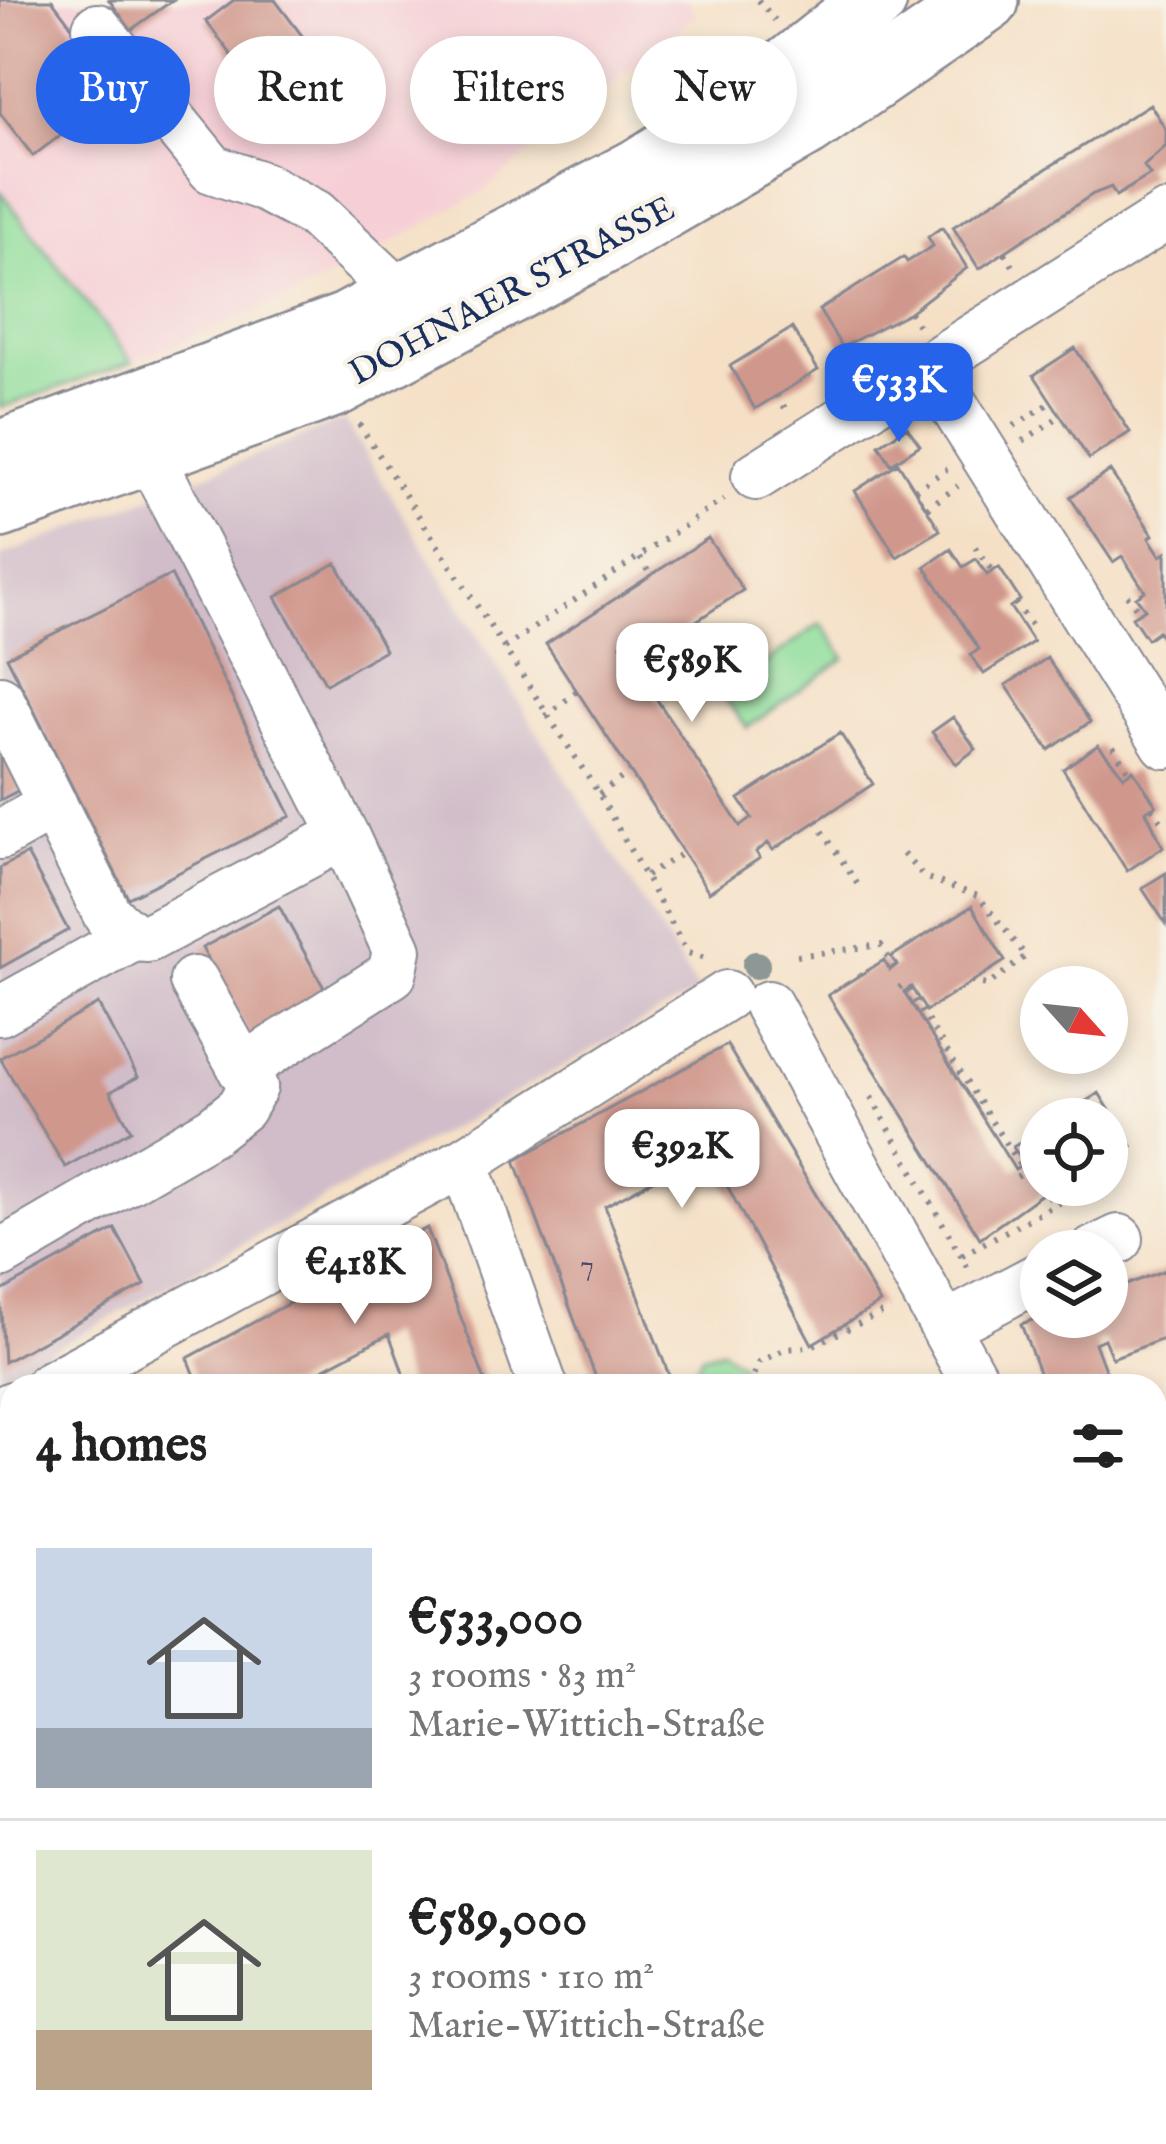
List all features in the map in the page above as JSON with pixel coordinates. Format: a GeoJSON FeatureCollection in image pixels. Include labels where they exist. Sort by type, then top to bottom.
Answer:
{"type":"FeatureCollection","features":[{"type":"Feature","properties":{"kind":"main road","name":"DOHNAER STRASSE"},"geometry":{"type":"LineString","coordinates":[[0,454],[346,325],[402,296],[639,170],[709,127],[875,0]]}},
{"type":"Feature","properties":{"kind":"main road","name":"DOHNAER STRASSE"},"geometry":{"type":"LineString","coordinates":[[0,506],[336,384],[609,239],[807,124],[986,0]]}},
{"type":"Feature","properties":{"kind":"street"},"geometry":{"type":"LineString","coordinates":[[97,28],[212,169],[262,186],[315,214],[402,296]]}},
{"type":"Feature","properties":{"kind":"street"},"geometry":{"type":"LineString","coordinates":[[756,476],[1166,216]]}},
{"type":"Feature","properties":{"kind":"street"},"geometry":{"type":"LineString","coordinates":[[929,366],[1148,758]]}},
{"type":"Feature","properties":{"kind":"street"},"geometry":{"type":"LineString","coordinates":[[148,452],[344,835],[397,950],[392,974],[242,1069]]}},
{"type":"Feature","properties":{"kind":"street"},"geometry":{"type":"LineString","coordinates":[[0,700],[108,916],[133,937]]}},
{"type":"Feature","properties":{"kind":"street"},"geometry":{"type":"LineString","coordinates":[[0,835],[52,805]]}},
{"type":"Feature","properties":{"kind":"street"},"geometry":{"type":"LineString","coordinates":[[0,1011],[133,937],[148,938],[344,835]]}},
{"type":"Feature","properties":{"kind":"street"},"geometry":{"type":"LineString","coordinates":[[0,1254],[213,1130],[242,1108],[253,1087],[194,981]]}},
{"type":"Feature","properties":{"kind":"street"},"geometry":{"type":"LineString","coordinates":[[126,1368],[464,1162],[736,987],[926,1316],[987,1374]]}},
{"type":"Feature","properties":{"kind":"street"},"geometry":{"type":"LineString","coordinates":[[464,1162],[539,1374]]}},
{"type":"Feature","properties":{"kind":"street"},"geometry":{"type":"LineString","coordinates":[[926,1316],[1020,1283]]}},
{"type":"Feature","properties":{"kind":"path"},"geometry":{"type":"LineString","coordinates":[[336,384],[599,794],[688,953],[736,987]]}},
{"type":"Feature","properties":{"kind":"path"},"geometry":{"type":"LineString","coordinates":[[504,648],[756,476]]}},
{"type":"Feature","properties":{"kind":"path"},"geometry":{"type":"LineString","coordinates":[[975,547],[993,571]]}},
{"type":"Feature","properties":{"kind":"path"},"geometry":{"type":"LineString","coordinates":[[640,558],[651,576]]}},
{"type":"Feature","properties":{"kind":"path"},"geometry":{"type":"LineString","coordinates":[[1127,595],[1139,612]]}},
{"type":"Feature","properties":{"kind":"path"},"geometry":{"type":"LineString","coordinates":[[1015,603],[1031,625]]}},
{"type":"Feature","properties":{"kind":"path"},"geometry":{"type":"LineString","coordinates":[[546,716],[577,691]]}},
{"type":"Feature","properties":{"kind":"path"},"geometry":{"type":"LineString","coordinates":[[1113,747],[1148,758]]}},
{"type":"Feature","properties":{"kind":"path"},"geometry":{"type":"LineString","coordinates":[[599,794],[630,772]]}},
{"type":"Feature","properties":{"kind":"path"},"geometry":{"type":"LineString","coordinates":[[1152,808],[1166,827]]}},
{"type":"Feature","properties":{"kind":"path"},"geometry":{"type":"LineString","coordinates":[[816,821],[858,885]]}},
{"type":"Feature","properties":{"kind":"path"},"geometry":{"type":"LineString","coordinates":[[646,876],[683,853]]}},
{"type":"Feature","properties":{"kind":"path"},"geometry":{"type":"LineString","coordinates":[[903,854],[924,877],[979,896],[1026,956],[988,985],[971,982]]}},
{"type":"Feature","properties":{"kind":"path"},"geometry":{"type":"LineString","coordinates":[[796,956],[881,945],[894,967]]}},
{"type":"Feature","properties":{"kind":"path"},"geometry":{"type":"LineString","coordinates":[[904,987],[1020,1172]]}},
{"type":"Feature","properties":{"kind":"path"},"geometry":{"type":"LineString","coordinates":[[962,1255],[1053,1206]]}},
{"type":"Feature","properties":{"kind":"path"},"geometry":{"type":"LineString","coordinates":[[754,1374],[759,1362],[926,1316]]}},
{"type":"Feature","properties":{"kind":"shaded area"},"geometry":{"type":"Polygon","coordinates":[[[0,0],[688,0],[696,15],[671,36],[631,36],[631,69],[607,89],[607,36],[410,36],[410,144],[540,144],[486,189],[314,287],[132,362],[0,191],[0,0]]]}},
{"type":"Feature","properties":{"kind":"shaded area"},"geometry":{"type":"Polygon","coordinates":[[[344,420],[698,991],[9,1374],[0,1374],[0,557],[344,420]]]}},
{"type":"Feature","properties":{"kind":"green space"},"geometry":{"type":"Polygon","coordinates":[[[0,191],[132,362],[0,408],[0,191]]]}},
{"type":"Feature","properties":{"kind":"green space"},"geometry":{"type":"Polygon","coordinates":[[[821,623],[845,658],[747,728],[722,694],[821,623]]]}},
{"type":"Feature","properties":{"kind":"green space"},"geometry":{"type":"Polygon","coordinates":[[[722,1350],[741,1364],[743,1374],[695,1374],[702,1355],[722,1350]]]}},
{"type":"Feature","properties":{"kind":"building"},"geometry":{"type":"Polygon","coordinates":[[[0,0],[52,0],[79,36],[36,36],[36,144],[49,144],[33,156],[0,113],[0,0]]]}},
{"type":"Feature","properties":{"kind":"building"},"geometry":{"type":"Polygon","coordinates":[[[109,0],[173,0],[131,30],[109,0]]]}},
{"type":"Feature","properties":{"kind":"building"},"geometry":{"type":"Polygon","coordinates":[[[234,0],[275,0],[302,36],[217,36],[206,21],[234,0]]]}},
{"type":"Feature","properties":{"kind":"building"},"geometry":{"type":"Polygon","coordinates":[[[1150,104],[1166,130],[1166,146],[1144,166],[1150,175],[1116,196],[1111,187],[1093,194],[979,269],[953,227],[1150,104]]]}},
{"type":"Feature","properties":{"kind":"building"},"geometry":{"type":"Polygon","coordinates":[[[942,227],[967,268],[910,312],[842,347],[819,310],[904,257],[907,262],[933,246],[928,237],[942,227]]]}},
{"type":"Feature","properties":{"kind":"building"},"geometry":{"type":"Polygon","coordinates":[[[792,328],[818,370],[755,409],[730,366],[792,328]]]}},
{"type":"Feature","properties":{"kind":"building"},"geometry":{"type":"Polygon","coordinates":[[[1075,348],[1130,432],[1089,459],[1034,375],[1075,348]]]}},
{"type":"Feature","properties":{"kind":"building"},"geometry":{"type":"Polygon","coordinates":[[[907,427],[920,445],[891,464],[879,445],[907,427]]]}},
{"type":"Feature","properties":{"kind":"building"},"geometry":{"type":"Polygon","coordinates":[[[898,463],[940,530],[897,557],[855,491],[898,463]]]}},
{"type":"Feature","properties":{"kind":"building"},"geometry":{"type":"Polygon","coordinates":[[[1110,471],[1153,535],[1149,538],[1161,556],[1166,552],[1166,643],[1158,631],[1147,639],[1132,617],[1145,609],[1136,597],[1145,591],[1122,556],[1113,562],[1070,497],[1110,471]]]}},
{"type":"Feature","properties":{"kind":"building"},"geometry":{"type":"Polygon","coordinates":[[[708,538],[743,590],[645,655],[633,637],[621,645],[740,826],[752,818],[739,799],[840,733],[873,784],[773,850],[768,843],[756,852],[760,858],[709,892],[546,644],[708,538]]]}},
{"type":"Feature","properties":{"kind":"building"},"geometry":{"type":"Polygon","coordinates":[[[951,549],[963,567],[976,559],[987,575],[999,567],[1020,600],[1010,607],[1033,642],[984,674],[971,655],[979,649],[925,567],[951,549]]]}},
{"type":"Feature","properties":{"kind":"building"},"geometry":{"type":"Polygon","coordinates":[[[336,563],[385,650],[326,684],[276,597],[336,563]]]}},
{"type":"Feature","properties":{"kind":"building"},"geometry":{"type":"Polygon","coordinates":[[[171,575],[291,816],[128,898],[7,657],[171,575]]]}},
{"type":"Feature","properties":{"kind":"building"},"geometry":{"type":"Polygon","coordinates":[[[1047,658],[1090,722],[1049,750],[1006,685],[1047,658]]]}},
{"type":"Feature","properties":{"kind":"building"},"geometry":{"type":"Polygon","coordinates":[[[953,717],[976,749],[956,764],[932,732],[953,717]]]}},
{"type":"Feature","properties":{"kind":"building"},"geometry":{"type":"Polygon","coordinates":[[[0,744],[23,788],[0,800],[0,744]]]}},
{"type":"Feature","properties":{"kind":"building"},"geometry":{"type":"Polygon","coordinates":[[[1098,745],[1124,776],[1133,770],[1156,805],[1146,811],[1163,847],[1127,871],[1063,769],[1098,745]]]}},
{"type":"Feature","properties":{"kind":"building"},"geometry":{"type":"Polygon","coordinates":[[[27,854],[68,930],[0,968],[0,868],[27,854]]]}},
{"type":"Feature","properties":{"kind":"building"},"geometry":{"type":"Polygon","coordinates":[[[1166,873],[1166,924],[1142,888],[1166,873]]]}},
{"type":"Feature","properties":{"kind":"building"},"geometry":{"type":"Polygon","coordinates":[[[279,906],[330,999],[253,1042],[202,948],[279,906]]]}},
{"type":"Feature","properties":{"kind":"building"},"geometry":{"type":"Polygon","coordinates":[[[972,906],[1005,961],[926,1011],[911,987],[904,992],[1015,1170],[1020,1167],[1020,1206],[1025,1206],[980,1238],[828,995],[884,960],[890,970],[897,965],[891,957],[972,906]]]}},
{"type":"Feature","properties":{"kind":"building"},"geometry":{"type":"Polygon","coordinates":[[[98,1004],[138,1077],[110,1092],[131,1130],[65,1167],[0,1058],[98,1004]]]}},
{"type":"Feature","properties":{"kind":"building"},"geometry":{"type":"Polygon","coordinates":[[[727,1045],[880,1303],[812,1344],[708,1150],[605,1206],[668,1374],[595,1374],[515,1160],[727,1045]]]}},
{"type":"Feature","properties":{"kind":"building"},"geometry":{"type":"Polygon","coordinates":[[[427,1228],[482,1374],[404,1374],[389,1334],[314,1374],[194,1374],[188,1358],[427,1228]]]}},
{"type":"Feature","properties":{"kind":"building"},"geometry":{"type":"Polygon","coordinates":[[[115,1229],[145,1285],[4,1362],[0,1292],[115,1229]]]}},
{"type":"Feature","properties":{"kind":"building"},"geometry":{"type":"Polygon","coordinates":[[[1166,1270],[1166,1338],[1112,1358],[1104,1339],[1095,1343],[1107,1374],[1040,1374],[1026,1338],[1128,1338],[1128,1284],[1166,1270]]]}}]}
